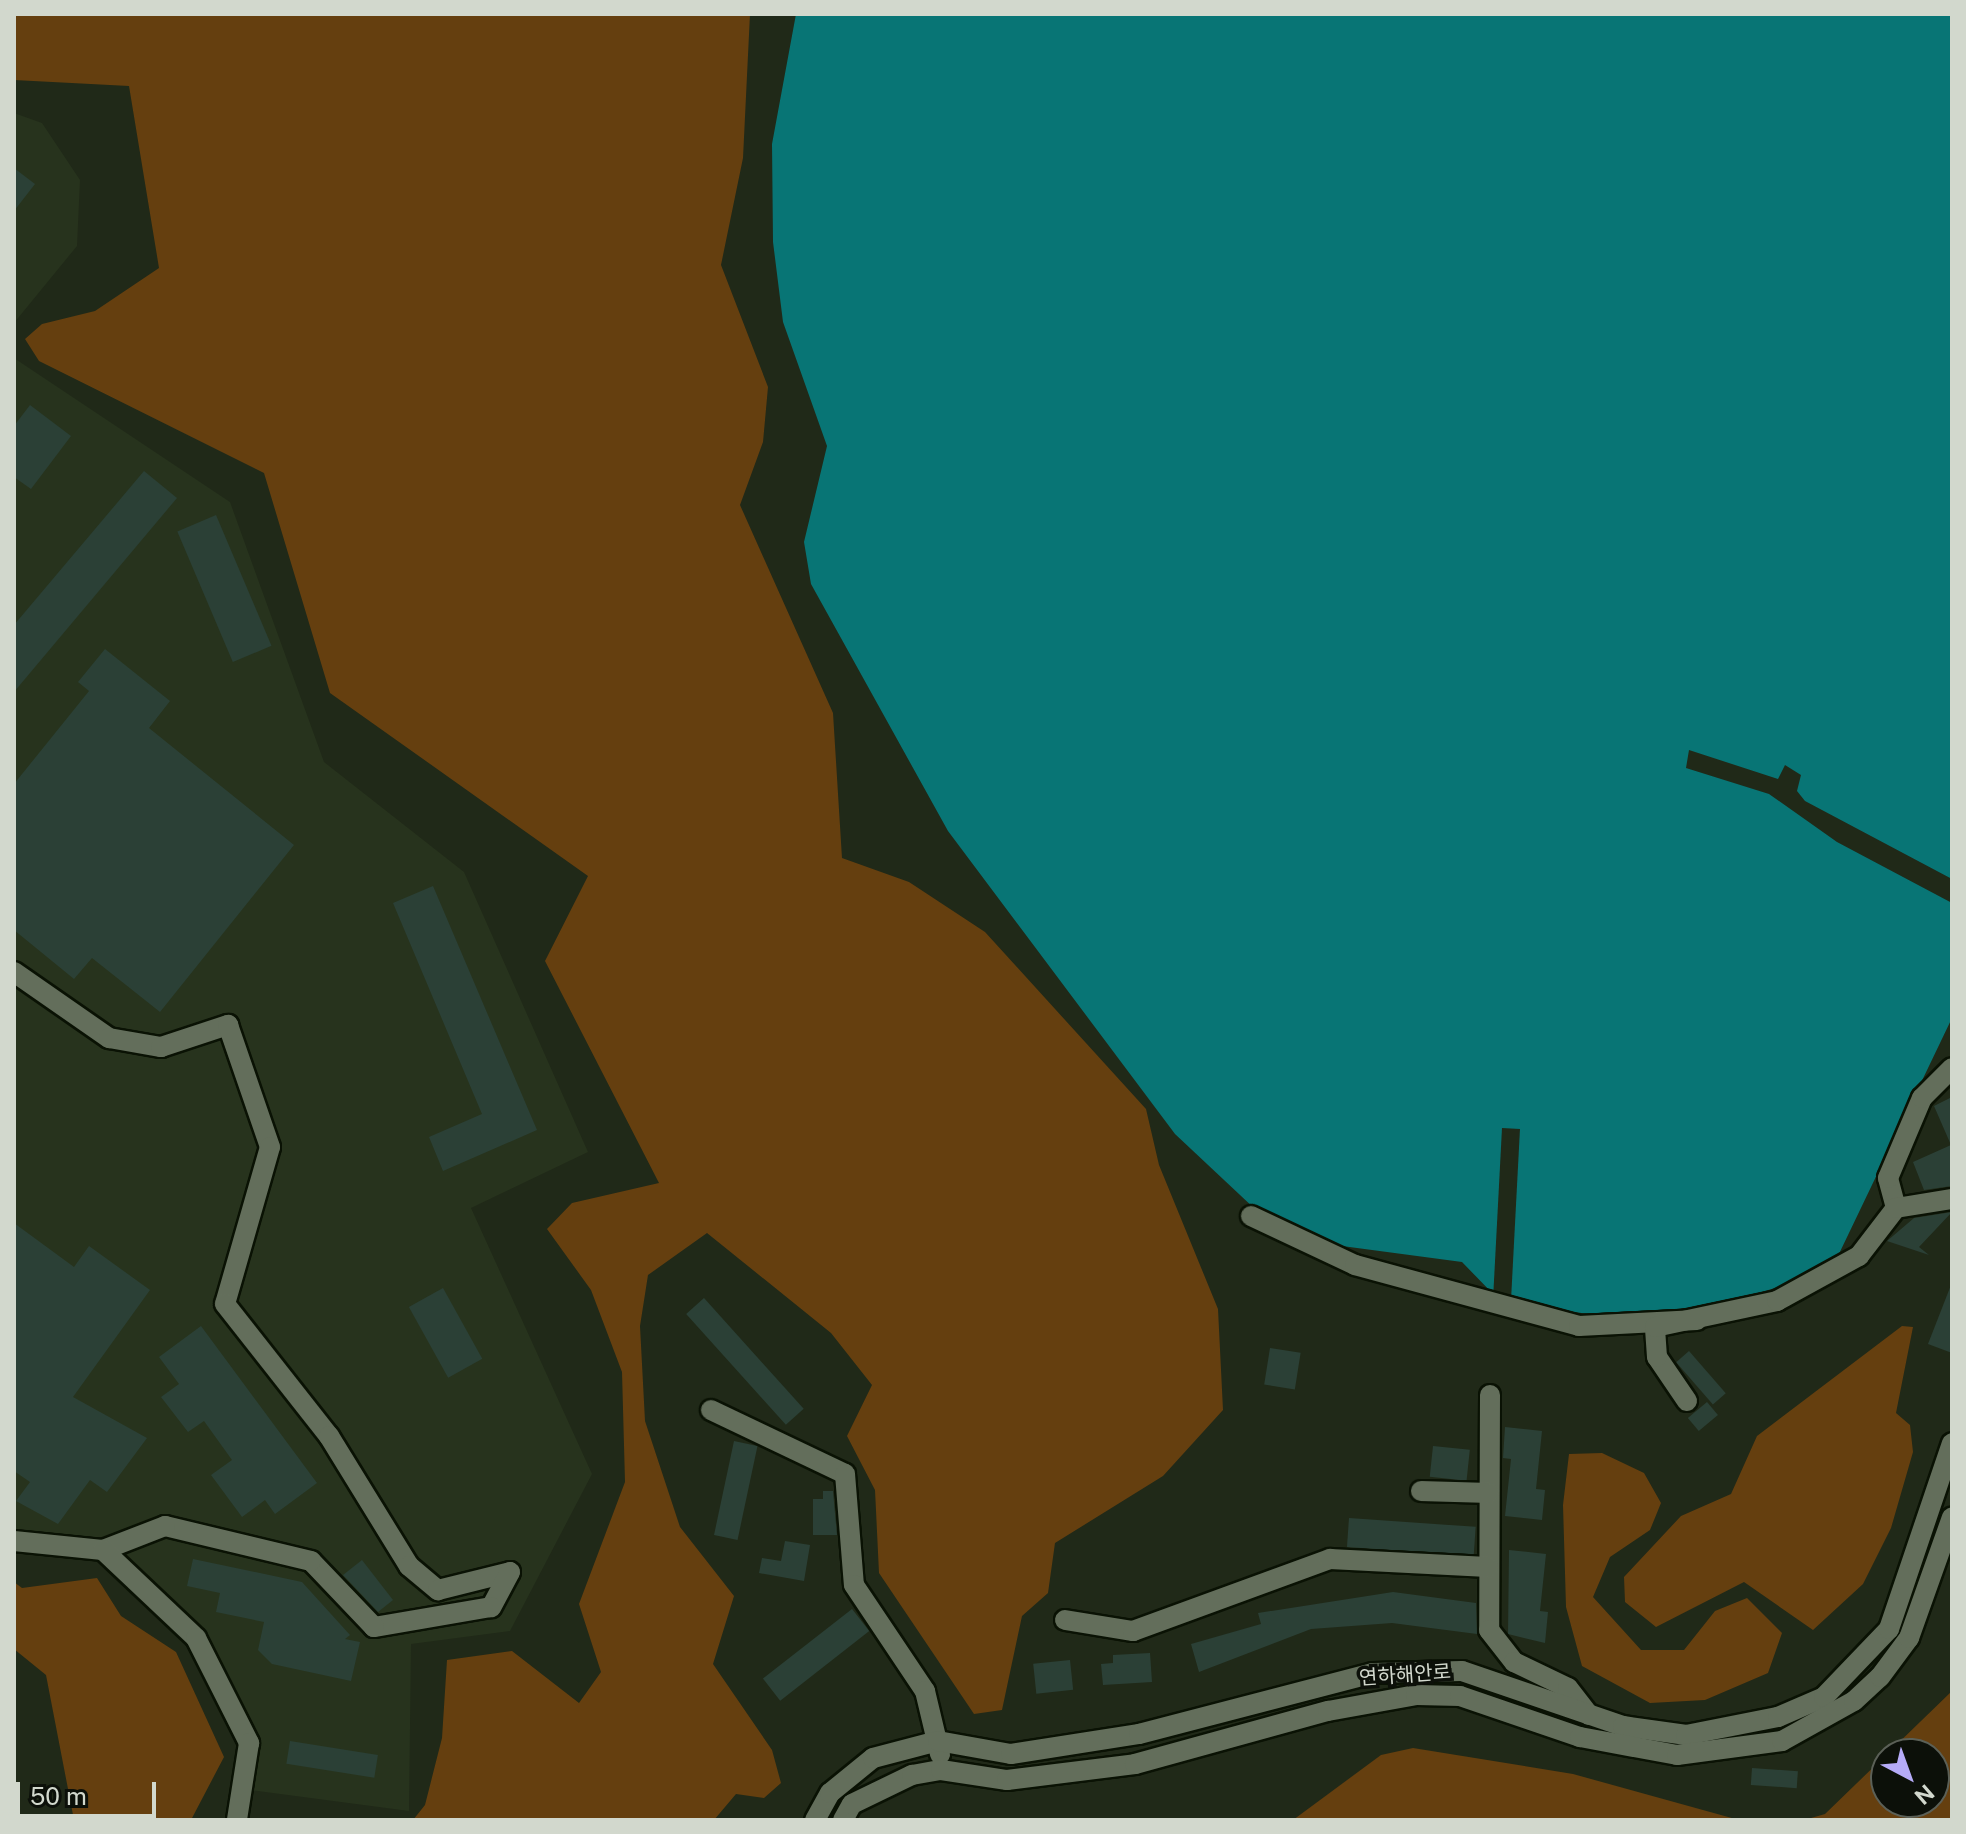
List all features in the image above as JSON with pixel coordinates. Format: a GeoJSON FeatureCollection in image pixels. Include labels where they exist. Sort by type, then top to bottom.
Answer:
{"type":"FeatureCollection","features":[{"type":"Feature","properties":{"kind":"street"},"geometry":{"type":"LineString","coordinates":[[14,972],[109,1038],[161,1047],[228,1025],[270,1147],[225,1304],[329,1436],[409,1566],[438,1590],[510,1572],[491,1607],[374,1627],[311,1561],[165,1526],[103,1550],[14,1541]]}},
{"type":"Feature","properties":{"kind":"street"},"geometry":{"type":"LineString","coordinates":[[1896,1208],[1888,1178],[1922,1098],[1952,1068]]}},
{"type":"Feature","properties":{"kind":"street"},"geometry":{"type":"LineString","coordinates":[[1687,1401],[1657,1357],[1655,1327],[1777,1301],[1859,1256],[1896,1208],[1952,1199]]}},
{"type":"Feature","properties":{"kind":"street"},"geometry":{"type":"LineString","coordinates":[[1251,1216],[1355,1265],[1579,1326],[1697,1320]]}},
{"type":"Feature","properties":{"kind":"street"},"geometry":{"type":"LineString","coordinates":[[1490,1395],[1489,1630],[1514,1662],[1568,1688],[1589,1715]]}},
{"type":"Feature","properties":{"kind":"street"},"geometry":{"type":"LineString","coordinates":[[711,1410],[845,1474],[854,1585],[925,1691],[938,1741],[941,1770]]}},
{"type":"Feature","properties":{"kind":"street","name":"연하해안로"},"geometry":{"type":"LineString","coordinates":[[815,1820],[830,1793],[873,1758],[938,1741],[1025,1752],[1139,1734],[1373,1673],[1462,1671],[1589,1715],[1686,1735],[1742,1727],[1824,1697],[1889,1629],[1952,1443]]}},
{"type":"Feature","properties":{"kind":"street"},"geometry":{"type":"LineString","coordinates":[[1421,1491],[1489,1493]]}},
{"type":"Feature","properties":{"kind":"street","name":"연하해안로"},"geometry":{"type":"LineString","coordinates":[[843,1820],[852,1804],[881,1789],[941,1770],[1007,1780],[1076,1774],[1416,1695],[1460,1696],[1580,1737],[1664,1753],[1735,1751],[1782,1741],[1843,1708],[1880,1677],[1909,1638],[1952,1517]]}},
{"type":"Feature","properties":{"kind":"street"},"geometry":{"type":"LineString","coordinates":[[103,1550],[196,1638],[249,1743],[237,1820]]}},
{"type":"Feature","properties":{"kind":"street"},"geometry":{"type":"LineString","coordinates":[[1065,1620],[1133,1631],[1330,1559],[1488,1567]]}},
{"type":"Feature","properties":{"kind":"shaded area"},"geometry":{"type":"Polygon","coordinates":[[[14,14],[750,14],[743,158],[721,265],[768,387],[763,442],[740,505],[833,713],[842,858],[909,882],[985,932],[1146,1109],[1159,1165],[1218,1309],[1223,1410],[1163,1476],[1055,1543],[1048,1593],[1022,1616],[1002,1710],[974,1714],[879,1573],[875,1490],[847,1436],[872,1385],[831,1333],[707,1233],[648,1275],[640,1326],[645,1421],[680,1527],[734,1596],[713,1664],[772,1750],[781,1783],[764,1798],[736,1794],[714,1820],[413,1820],[425,1805],[442,1738],[447,1660],[512,1651],[579,1703],[601,1672],[579,1604],[625,1482],[622,1372],[591,1290],[547,1229],[572,1203],[659,1183],[545,961],[588,876],[330,693],[264,473],[39,361],[25,339],[42,324],[95,311],[159,268],[129,86],[14,80],[14,14]]]}},
{"type":"Feature","properties":{"kind":"shaded area"},"geometry":{"type":"Polygon","coordinates":[[[14,113],[42,123],[80,180],[77,246],[14,323],[14,113]]]}},
{"type":"Feature","properties":{"kind":"shaded area"},"geometry":{"type":"Polygon","coordinates":[[[14,358],[230,502],[324,762],[464,872],[588,1152],[471,1208],[592,1474],[510,1631],[411,1644],[409,1811],[242,1789],[249,1743],[196,1638],[103,1550],[14,1541],[14,358]]]}},
{"type":"Feature","properties":{"kind":"shaded area"},"geometry":{"type":"Polygon","coordinates":[[[1902,1326],[1913,1327],[1896,1413],[1910,1425],[1913,1452],[1891,1528],[1863,1584],[1813,1630],[1744,1582],[1656,1627],[1625,1602],[1624,1577],[1681,1516],[1731,1494],[1757,1436],[1902,1326]]]}},
{"type":"Feature","properties":{"kind":"shaded area"},"geometry":{"type":"Polygon","coordinates":[[[1602,1453],[1644,1473],[1661,1503],[1650,1530],[1610,1557],[1593,1597],[1641,1650],[1684,1650],[1715,1611],[1747,1598],[1782,1633],[1768,1673],[1705,1700],[1650,1703],[1582,1666],[1566,1607],[1563,1505],[1569,1454],[1602,1453]]]}},
{"type":"Feature","properties":{"kind":"shaded area"},"geometry":{"type":"Polygon","coordinates":[[[97,1578],[121,1616],[176,1652],[224,1757],[191,1820],[74,1820],[46,1675],[14,1649],[14,1582],[22,1588],[97,1578]]]}},
{"type":"Feature","properties":{"kind":"shaded area"},"geometry":{"type":"Polygon","coordinates":[[[1952,1691],[1952,1820],[1804,1820],[1825,1814],[1870,1770],[1870,1818],[1950,1818],[1950,1738],[1904,1738],[1952,1691]]]}},
{"type":"Feature","properties":{"kind":"shaded area"},"geometry":{"type":"Polygon","coordinates":[[[1413,1748],[1573,1774],[1739,1820],[1293,1820],[1381,1755],[1413,1748]]]}},
{"type":"Feature","properties":{"kind":"water"},"geometry":{"type":"Polygon","coordinates":[[[796,14],[1952,14],[1952,1018],[1837,1258],[1788,1284],[1702,1310],[1612,1317],[1536,1307],[1496,1297],[1462,1262],[1327,1244],[1256,1210],[1175,1134],[948,831],[811,584],[804,542],[827,446],[783,322],[773,242],[772,144],[796,14]]]}},
{"type":"Feature","properties":{"kind":"pier"},"geometry":{"type":"Polygon","coordinates":[[[1689,750],[1778,779],[1785,765],[1801,775],[1797,791],[1805,801],[1952,879],[1952,903],[1837,842],[1769,794],[1686,768],[1689,750]]]}},
{"type":"Feature","properties":{"kind":"pier"},"geometry":{"type":"Polygon","coordinates":[[[1502,1128],[1520,1129],[1511,1298],[1493,1297],[1502,1128]]]}},
{"type":"Feature","properties":{"kind":"building"},"geometry":{"type":"Polygon","coordinates":[[[14,168],[35,184],[14,211],[14,168]]]}},
{"type":"Feature","properties":{"kind":"building"},"geometry":{"type":"Polygon","coordinates":[[[30,405],[71,436],[31,489],[14,477],[14,426],[30,405]]]}},
{"type":"Feature","properties":{"kind":"building"},"geometry":{"type":"Polygon","coordinates":[[[144,471],[177,498],[14,692],[14,625],[144,471]]]}},
{"type":"Feature","properties":{"kind":"building"},"geometry":{"type":"Polygon","coordinates":[[[216,515],[271,646],[233,662],[177,531],[216,515]]]}},
{"type":"Feature","properties":{"kind":"building"},"geometry":{"type":"Polygon","coordinates":[[[105,649],[170,701],[149,728],[294,845],[160,1012],[92,958],[74,979],[14,930],[14,784],[89,691],[78,682],[105,649]]]}},
{"type":"Feature","properties":{"kind":"building"},"geometry":{"type":"Polygon","coordinates":[[[433,886],[537,1130],[443,1171],[429,1137],[482,1114],[393,903],[433,886]]]}},
{"type":"Feature","properties":{"kind":"building"},"geometry":{"type":"Polygon","coordinates":[[[1952,1097],[1952,1186],[1924,1190],[1913,1162],[1951,1145],[1934,1106],[1952,1097]]]}},
{"type":"Feature","properties":{"kind":"building"},"geometry":{"type":"Polygon","coordinates":[[[1952,1212],[1919,1247],[1929,1255],[1887,1241],[1914,1218],[1952,1212]]]}},
{"type":"Feature","properties":{"kind":"building"},"geometry":{"type":"Polygon","coordinates":[[[14,1223],[74,1267],[89,1246],[150,1290],[73,1397],[147,1438],[107,1492],[90,1480],[58,1524],[16,1501],[30,1482],[14,1471],[14,1223]]]}},
{"type":"Feature","properties":{"kind":"building"},"geometry":{"type":"Polygon","coordinates":[[[1952,1285],[1952,1353],[1928,1344],[1952,1285]]]}},
{"type":"Feature","properties":{"kind":"building"},"geometry":{"type":"Polygon","coordinates":[[[443,1288],[482,1359],[448,1378],[409,1307],[443,1288]]]}},
{"type":"Feature","properties":{"kind":"building"},"geometry":{"type":"Polygon","coordinates":[[[704,1298],[804,1409],[786,1425],[686,1314],[704,1298]]]}},
{"type":"Feature","properties":{"kind":"building"},"geometry":{"type":"Polygon","coordinates":[[[201,1326],[317,1483],[275,1514],[265,1500],[242,1517],[211,1475],[232,1460],[204,1421],[188,1432],[161,1397],[179,1384],[159,1357],[201,1326]]]}},
{"type":"Feature","properties":{"kind":"building"},"geometry":{"type":"Polygon","coordinates":[[[1270,1348],[1301,1353],[1295,1389],[1264,1385],[1270,1348]]]}},
{"type":"Feature","properties":{"kind":"building"},"geometry":{"type":"Polygon","coordinates":[[[1689,1351],[1726,1393],[1713,1404],[1676,1362],[1689,1351]]]}},
{"type":"Feature","properties":{"kind":"building"},"geometry":{"type":"Polygon","coordinates":[[[1707,1402],[1718,1415],[1699,1431],[1688,1418],[1707,1402]]]}},
{"type":"Feature","properties":{"kind":"building"},"geometry":{"type":"Polygon","coordinates":[[[1505,1427],[1542,1431],[1536,1489],[1545,1490],[1542,1520],[1505,1516],[1511,1459],[1503,1458],[1505,1427]]]}},
{"type":"Feature","properties":{"kind":"building"},"geometry":{"type":"Polygon","coordinates":[[[734,1441],[757,1446],[738,1540],[714,1535],[734,1441]]]}},
{"type":"Feature","properties":{"kind":"building"},"geometry":{"type":"Polygon","coordinates":[[[1433,1446],[1470,1450],[1467,1481],[1430,1477],[1433,1446]]]}},
{"type":"Feature","properties":{"kind":"building"},"geometry":{"type":"Polygon","coordinates":[[[823,1491],[833,1491],[837,1535],[813,1535],[813,1499],[823,1499],[823,1491]]]}},
{"type":"Feature","properties":{"kind":"building"},"geometry":{"type":"Polygon","coordinates":[[[1349,1518],[1476,1527],[1474,1556],[1347,1547],[1349,1518]]]}},
{"type":"Feature","properties":{"kind":"building"},"geometry":{"type":"Polygon","coordinates":[[[785,1541],[810,1545],[804,1581],[759,1573],[762,1558],[781,1561],[785,1541]]]}},
{"type":"Feature","properties":{"kind":"building"},"geometry":{"type":"Polygon","coordinates":[[[1509,1550],[1546,1554],[1540,1611],[1548,1612],[1545,1643],[1508,1634],[1509,1550]]]}},
{"type":"Feature","properties":{"kind":"building"},"geometry":{"type":"Polygon","coordinates":[[[193,1559],[302,1582],[350,1635],[345,1639],[360,1642],[351,1681],[272,1664],[258,1650],[264,1622],[216,1612],[220,1593],[187,1586],[193,1559]]]}},
{"type":"Feature","properties":{"kind":"building"},"geometry":{"type":"Polygon","coordinates":[[[362,1560],[393,1600],[378,1612],[343,1575],[362,1560]]]}},
{"type":"Feature","properties":{"kind":"building"},"geometry":{"type":"Polygon","coordinates":[[[1393,1592],[1476,1603],[1477,1634],[1392,1623],[1311,1629],[1199,1672],[1191,1644],[1261,1624],[1258,1613],[1393,1592]]]}},
{"type":"Feature","properties":{"kind":"building"},"geometry":{"type":"Polygon","coordinates":[[[852,1609],[869,1631],[780,1701],[763,1679],[852,1609]]]}},
{"type":"Feature","properties":{"kind":"building"},"geometry":{"type":"Polygon","coordinates":[[[1150,1653],[1152,1682],[1103,1685],[1101,1664],[1113,1663],[1113,1655],[1150,1653]]]}},
{"type":"Feature","properties":{"kind":"building"},"geometry":{"type":"Polygon","coordinates":[[[1070,1660],[1073,1690],[1036,1694],[1033,1664],[1070,1660]]]}},
{"type":"Feature","properties":{"kind":"building"},"geometry":{"type":"Polygon","coordinates":[[[290,1741],[378,1755],[374,1778],[286,1764],[290,1741]]]}},
{"type":"Feature","properties":{"kind":"building"},"geometry":{"type":"Polygon","coordinates":[[[1752,1768],[1798,1771],[1797,1788],[1751,1785],[1752,1768]]]}}]}
